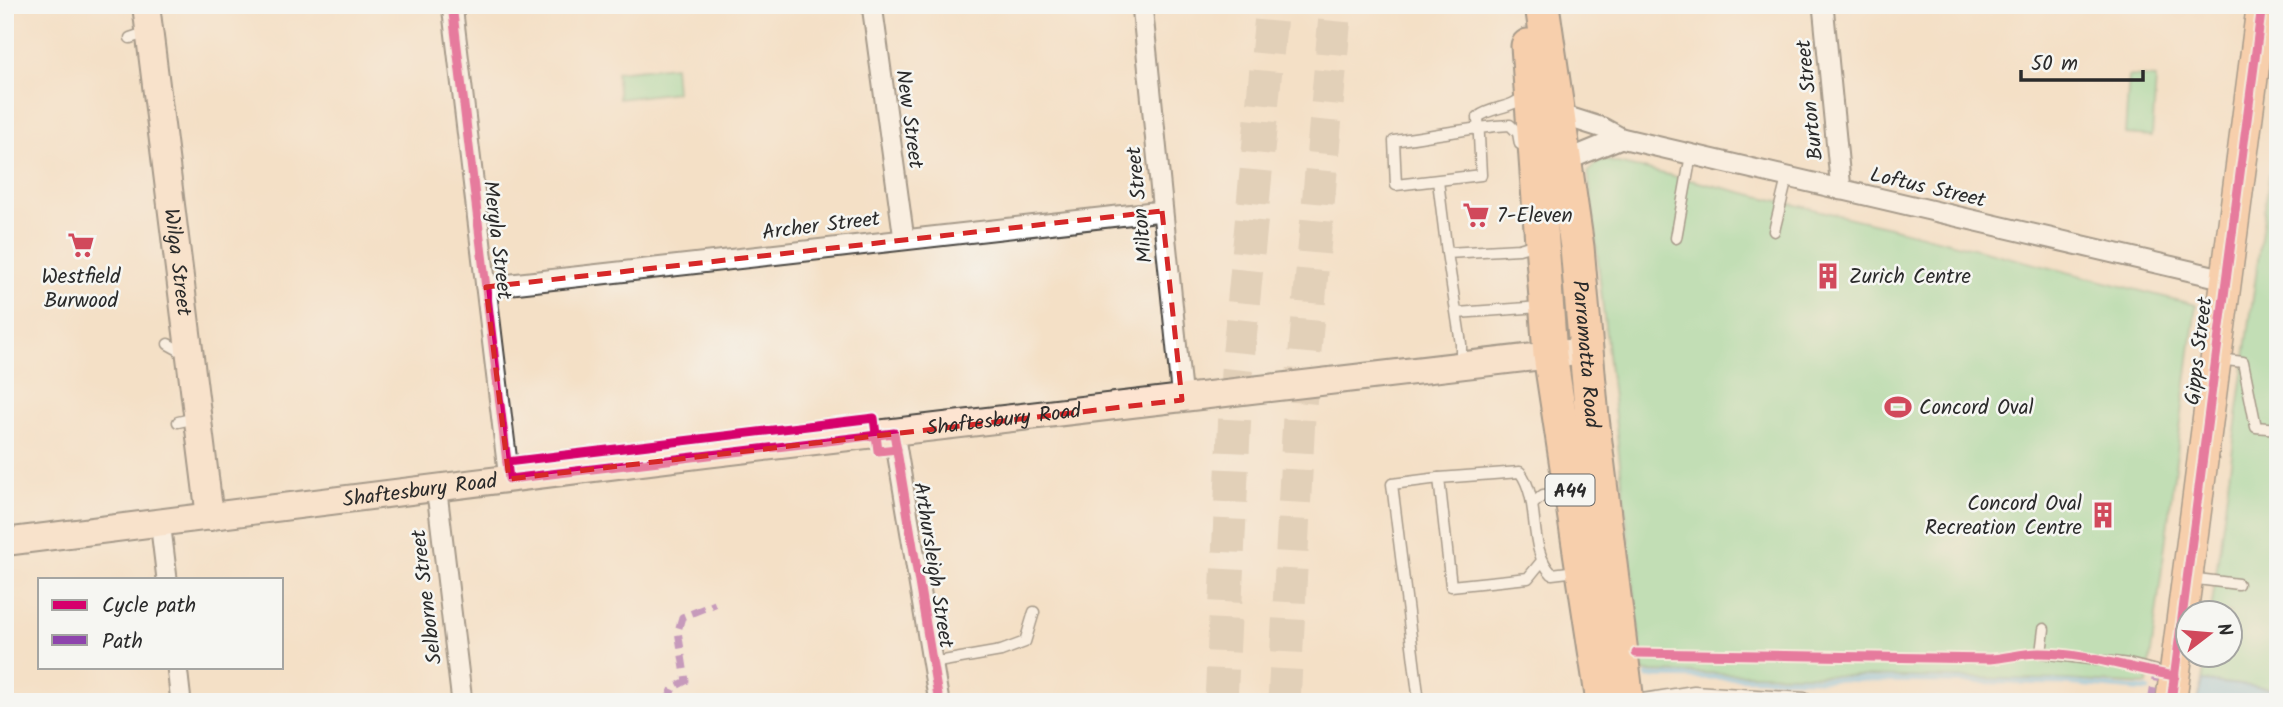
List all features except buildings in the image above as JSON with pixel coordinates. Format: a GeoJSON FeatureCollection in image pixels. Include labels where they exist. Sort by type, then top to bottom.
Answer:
{"type":"FeatureCollection","features":[{"type":"Feature","properties":{"kind":"highway","name":"Parramatta Road"},"geometry":{"type":"LineString","coordinates":[[1522,5],[1531,89],[1531,177],[1542,243],[1550,355],[1570,492],[1597,567],[1627,702]]}},
{"type":"Feature","properties":{"kind":"highway","name":"Parramatta Road"},"geometry":{"type":"LineString","coordinates":[[1542,5],[1577,247],[1603,702]]}},
{"type":"Feature","properties":{"kind":"main road","name":"Wilga Street"},"geometry":{"type":"LineString","coordinates":[[146,5],[139,35],[155,144],[187,420],[211,517]]}},
{"type":"Feature","properties":{"kind":"main road","name":"Gipps Street"},"geometry":{"type":"LineString","coordinates":[[2174,689],[2214,358],[2262,5]]}},
{"type":"Feature","properties":{"kind":"main road","name":"Shaftesbury Road"},"geometry":{"type":"LineString","coordinates":[[5,542],[160,521],[1585,351]]}},
{"type":"Feature","properties":{"kind":"street","name":"Meryla Street"},"geometry":{"type":"LineString","coordinates":[[452,5],[509,480]]}},
{"type":"Feature","properties":{"kind":"street","name":"New Street"},"geometry":{"type":"LineString","coordinates":[[872,5],[904,239]]}},
{"type":"Feature","properties":{"kind":"street","name":"Milton Street"},"geometry":{"type":"LineString","coordinates":[[1142,5],[1182,400]]}},
{"type":"Feature","properties":{"kind":"street","name":"Burton Street"},"geometry":{"type":"LineString","coordinates":[[1823,5],[1841,190]]}},
{"type":"Feature","properties":{"kind":"street","name":"Loftus Street"},"geometry":{"type":"LineString","coordinates":[[1559,114],[1603,128],[1621,138],[2225,279]]}},
{"type":"Feature","properties":{"kind":"street"},"geometry":{"type":"LineString","coordinates":[[1565,161],[1621,138]]}},
{"type":"Feature","properties":{"kind":"street","name":"Archer Street"},"geometry":{"type":"LineString","coordinates":[[486,287],[1162,211]]}},
{"type":"Feature","properties":{"kind":"street","name":"Arthursleigh Street"},"geometry":{"type":"LineString","coordinates":[[894,433],[939,702]]}},
{"type":"Feature","properties":{"kind":"street","name":"Selborne Street"},"geometry":{"type":"LineString","coordinates":[[433,488],[438,501],[462,702]]}},
{"type":"Feature","properties":{"kind":"street"},"geometry":{"type":"LineString","coordinates":[[160,521],[167,578]]}},
{"type":"Feature","properties":{"kind":"street"},"geometry":{"type":"LineString","coordinates":[[177,668],[181,702]]}},
{"type":"Feature","properties":{"kind":"lane"},"geometry":{"type":"LineString","coordinates":[[1521,156],[1518,132],[1510,125],[1477,129],[1394,141],[1396,185],[1481,175],[1477,129],[1478,117],[1519,102],[1531,89]]}},
{"type":"Feature","properties":{"kind":"lane"},"geometry":{"type":"LineString","coordinates":[[1676,239],[1691,155]]}},
{"type":"Feature","properties":{"kind":"lane"},"geometry":{"type":"LineString","coordinates":[[1774,231],[1787,178]]}},
{"type":"Feature","properties":{"kind":"lane"},"geometry":{"type":"LineString","coordinates":[[1438,181],[1457,313],[1461,365]]}},
{"type":"Feature","properties":{"kind":"lane"},"geometry":{"type":"LineString","coordinates":[[1447,253],[1519,249],[1542,243]]}},
{"type":"Feature","properties":{"kind":"lane"},"geometry":{"type":"LineString","coordinates":[[1457,313],[1546,306]]}},
{"type":"Feature","properties":{"kind":"lane"},"geometry":{"type":"LineString","coordinates":[[2214,358],[2243,362],[2256,427],[2278,429]]}},
{"type":"Feature","properties":{"kind":"lane"},"geometry":{"type":"LineString","coordinates":[[1419,702],[1392,484],[1520,472],[1531,486],[1541,562],[1552,574],[1597,567]]}},
{"type":"Feature","properties":{"kind":"lane"},"geometry":{"type":"LineString","coordinates":[[1440,478],[1451,586],[1528,578],[1541,562]]}},
{"type":"Feature","properties":{"kind":"lane"},"geometry":{"type":"LineString","coordinates":[[1533,504],[1543,495],[1570,492]]}},
{"type":"Feature","properties":{"kind":"lane"},"geometry":{"type":"LineString","coordinates":[[2188,578],[2238,584]]}},
{"type":"Feature","properties":{"kind":"lane"},"geometry":{"type":"LineString","coordinates":[[932,663],[1001,651],[1025,642],[1034,612]]}},
{"type":"Feature","properties":{"kind":"lane"},"geometry":{"type":"LineString","coordinates":[[2044,629],[2041,653],[2129,664],[2147,671],[2174,689]]}},
{"type":"Feature","properties":{"kind":"lane"},"geometry":{"type":"LineString","coordinates":[[1627,702],[1694,691],[1804,698],[1811,702]]}},
{"type":"Feature","properties":{"kind":"highlighted area"},"geometry":{"type":"Polygon","coordinates":[[[1162,211],[1182,400],[509,479],[486,287],[1162,211]]]}},
{"type":"Feature","properties":{"kind":"green space"},"geometry":{"type":"Polygon","coordinates":[[[674,66],[676,92],[619,99],[616,72],[674,66]]]}},
{"type":"Feature","properties":{"kind":"green space"},"geometry":{"type":"Polygon","coordinates":[[[2129,76],[2156,78],[2152,136],[2125,134],[2129,76]]]}},
{"type":"Feature","properties":{"kind":"green space"},"geometry":{"type":"Polygon","coordinates":[[[2278,110],[2278,689],[2202,681],[2204,668],[2244,668],[2244,598],[2213,598],[2278,110]]]}},
{"type":"Feature","properties":{"kind":"green space","name":"Concord Oval"},"geometry":{"type":"Polygon","coordinates":[[[1601,159],[1898,229],[2196,305],[2147,685],[2067,680],[1643,672],[1588,171],[1601,159]]]}},
{"type":"Feature","properties":{"kind":"water"},"geometry":{"type":"Polygon","coordinates":[[[2202,681],[2278,689],[2278,702],[2197,702],[2202,681]]]}},
{"type":"Feature","properties":{"kind":"waterway"},"geometry":{"type":"LineString","coordinates":[[1647,676],[2065,683],[2148,690]]}},
{"type":"Feature","properties":{"kind":"tunnel"},"geometry":{"type":"LineString","coordinates":[[1221,702],[1237,371],[1272,5]]}},
{"type":"Feature","properties":{"kind":"tunnel"},"geometry":{"type":"LineString","coordinates":[[1284,702],[1299,417],[1336,5]]}},
{"type":"Feature","properties":{"kind":"marked path"},"geometry":{"type":"LineString","coordinates":[[667,702],[673,688],[686,681],[678,631],[682,617],[715,604]]}},
{"type":"Feature","properties":{"kind":"marked path"},"geometry":{"type":"LineString","coordinates":[[2151,702],[2156,673]]}},
{"type":"Feature","properties":{"kind":"cycle path"},"geometry":{"type":"LineString","coordinates":[[452,5],[509,479],[894,433],[939,702]]}},
{"type":"Feature","properties":{"kind":"cycle path"},"geometry":{"type":"LineString","coordinates":[[2171,702],[2262,5]]}},
{"type":"Feature","properties":{"kind":"cycle path"},"geometry":{"type":"LineString","coordinates":[[507,462],[874,418],[878,451],[897,449]]}},
{"type":"Feature","properties":{"kind":"cycle path"},"geometry":{"type":"LineString","coordinates":[[1636,653],[1990,659],[2033,653],[2091,658],[2175,676]]}},
{"type":"Feature","properties":{"kind":"place","name":"7-Eleven"},"geometry":{"type":"Point","coordinates":[1476,215]}},
{"type":"Feature","properties":{"kind":"place","name":"Westfield Burwood"},"geometry":{"type":"Point","coordinates":[81,245]}},
{"type":"Feature","properties":{"kind":"place","name":"Zurich Centre"},"geometry":{"type":"Point","coordinates":[1828,276]}},
{"type":"Feature","properties":{"kind":"place","name":"Concord Oval"},"geometry":{"type":"Point","coordinates":[1898,407]}},
{"type":"Feature","properties":{"kind":"place","name":"Concord Oval Recreation Centre"},"geometry":{"type":"Point","coordinates":[2103,515]}}]}
